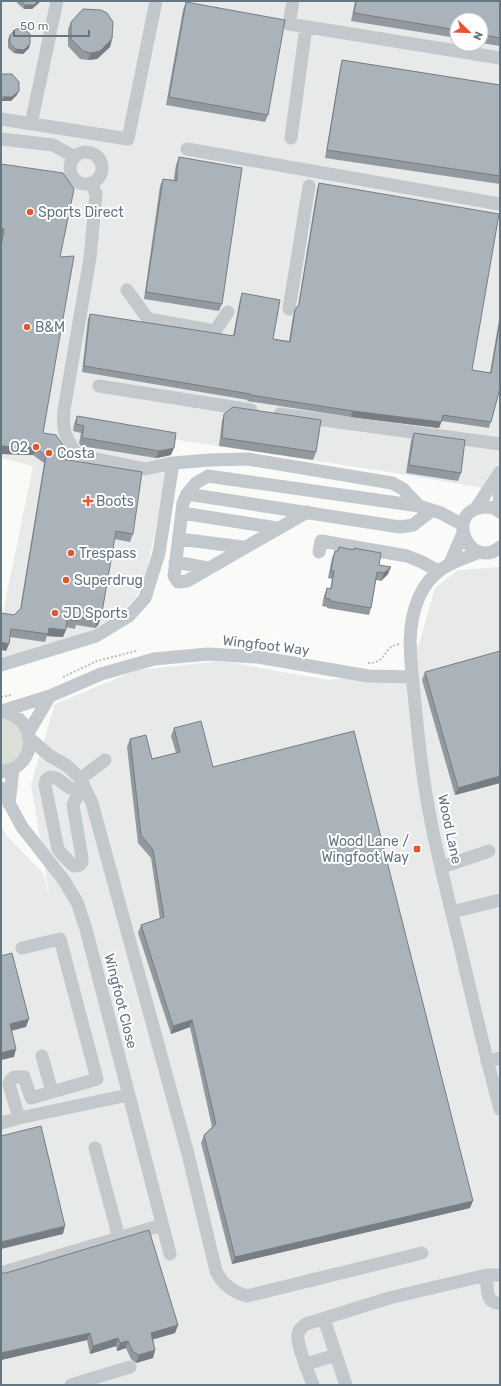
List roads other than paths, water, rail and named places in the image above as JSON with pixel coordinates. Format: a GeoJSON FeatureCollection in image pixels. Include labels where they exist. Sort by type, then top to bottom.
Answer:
{"type":"FeatureCollection","features":[{"type":"Feature","properties":{"kind":"street"},"geometry":{"type":"LineString","coordinates":[[31,124],[57,1]]}},
{"type":"Feature","properties":{"kind":"street"},"geometry":{"type":"LineString","coordinates":[[1,119],[128,140],[156,1]]}},
{"type":"Feature","properties":{"kind":"street"},"geometry":{"type":"LineString","coordinates":[[293,1],[289,24],[500,58]]}},
{"type":"Feature","properties":{"kind":"street"},"geometry":{"type":"LineString","coordinates":[[291,138],[306,27]]}},
{"type":"Feature","properties":{"kind":"street"},"geometry":{"type":"LineString","coordinates":[[1,139],[53,145],[75,156]]}},
{"type":"Feature","properties":{"kind":"street"},"geometry":{"type":"LineString","coordinates":[[187,149],[500,204]]}},
{"type":"Feature","properties":{"kind":"street"},"geometry":{"type":"LineString","coordinates":[[84,152],[92,153],[100,160],[102,165],[101,174],[91,183],[84,184],[79,182],[74,178],[70,169],[75,156],[84,152]]}},
{"type":"Feature","properties":{"kind":"street"},"geometry":{"type":"LineString","coordinates":[[91,183],[96,194],[90,258],[64,410],[63,425],[67,438],[76,453],[145,469],[173,463],[248,459],[392,483],[403,489],[431,510]]}},
{"type":"Feature","properties":{"kind":"street"},"geometry":{"type":"LineString","coordinates":[[289,309],[309,186]]}},
{"type":"Feature","properties":{"kind":"street"},"geometry":{"type":"LineString","coordinates":[[126,290],[148,319],[215,331],[228,312]]}},
{"type":"Feature","properties":{"kind":"street"},"geometry":{"type":"LineString","coordinates":[[99,386],[342,424],[500,444]]}},
{"type":"Feature","properties":{"kind":"street"},"geometry":{"type":"LineString","coordinates":[[1,665],[96,636],[130,616],[145,598],[159,553],[173,463]]}},
{"type":"Feature","properties":{"kind":"street"},"geometry":{"type":"LineString","coordinates":[[450,563],[467,520],[500,472]]}},
{"type":"Feature","properties":{"kind":"street"},"geometry":{"type":"LineString","coordinates":[[307,512],[243,547],[187,581],[178,582],[174,576],[183,503],[187,494],[196,483],[208,476],[431,510],[467,520]]}},
{"type":"Feature","properties":{"kind":"street"},"geometry":{"type":"LineString","coordinates":[[467,520],[484,506],[492,507],[499,511],[500,482]]}},
{"type":"Feature","properties":{"kind":"street"},"geometry":{"type":"LineString","coordinates":[[187,494],[400,527],[413,525],[431,510]]}},
{"type":"Feature","properties":{"kind":"street"},"geometry":{"type":"LineString","coordinates":[[182,513],[277,528]]}},
{"type":"Feature","properties":{"kind":"street"},"geometry":{"type":"LineString","coordinates":[[467,520],[468,545],[480,552]]}},
{"type":"Feature","properties":{"kind":"street"},"geometry":{"type":"LineString","coordinates":[[179,539],[243,547]]}},
{"type":"Feature","properties":{"kind":"street"},"geometry":{"type":"LineString","coordinates":[[319,552],[321,541],[407,556],[438,571]]}},
{"type":"Feature","properties":{"kind":"street","name":"Wood Lane"},"geometry":{"type":"LineString","coordinates":[[499,548],[486,552],[480,552],[450,563],[438,571],[427,583],[419,597],[412,620],[409,642],[426,795],[487,1062],[500,1109]]}},
{"type":"Feature","properties":{"kind":"street"},"geometry":{"type":"LineString","coordinates":[[176,562],[208,568]]}},
{"type":"Feature","properties":{"kind":"street","name":"Wingfoot Way"},"geometry":{"type":"LineString","coordinates":[[1,711],[50,696],[101,674],[154,659],[208,654],[258,657],[368,676],[412,677]]}},
{"type":"Feature","properties":{"kind":"street"},"geometry":{"type":"LineString","coordinates":[[29,736],[50,696]]}},
{"type":"Feature","properties":{"kind":"street"},"geometry":{"type":"LineString","coordinates":[[1,711],[10,713],[18,718],[24,724],[29,736],[27,754],[21,763],[7,771],[9,804]]}},
{"type":"Feature","properties":{"kind":"street"},"geometry":{"type":"LineString","coordinates":[[29,736],[50,756],[66,765],[80,789],[92,803],[188,1154],[216,1271],[219,1278],[225,1285],[238,1293],[247,1296],[422,1253]]}},
{"type":"Feature","properties":{"kind":"street"},"geometry":{"type":"LineString","coordinates":[[27,754],[50,756]]}},
{"type":"Feature","properties":{"kind":"street"},"geometry":{"type":"LineString","coordinates":[[80,789],[71,788],[55,777],[50,777],[44,783],[58,849],[66,860],[74,866],[80,865],[82,862],[73,805],[74,801],[80,789],[105,760]]}},
{"type":"Feature","properties":{"kind":"street","name":"Wingfoot Close"},"geometry":{"type":"LineString","coordinates":[[1,788],[22,827],[63,879],[77,902],[86,929],[170,1254]]}},
{"type":"Feature","properties":{"kind":"street"},"geometry":{"type":"LineString","coordinates":[[442,867],[489,850]]}},
{"type":"Feature","properties":{"kind":"street"},"geometry":{"type":"LineString","coordinates":[[452,912],[500,900]]}},
{"type":"Feature","properties":{"kind":"street"},"geometry":{"type":"LineString","coordinates":[[19,1118],[9,1084],[12,1078],[18,1076],[24,1077],[31,1098],[97,1079],[60,939],[22,948]]}},
{"type":"Feature","properties":{"kind":"street"},"geometry":{"type":"LineString","coordinates":[[42,1056],[52,1092]]}},
{"type":"Feature","properties":{"kind":"street"},"geometry":{"type":"LineString","coordinates":[[487,1062],[500,1058]]}},
{"type":"Feature","properties":{"kind":"street"},"geometry":{"type":"LineString","coordinates":[[1,1123],[128,1095]]}},
{"type":"Feature","properties":{"kind":"street"},"geometry":{"type":"LineString","coordinates":[[95,1148],[119,1238]]}},
{"type":"Feature","properties":{"kind":"street"},"geometry":{"type":"LineString","coordinates":[[1,1272],[162,1225]]}},
{"type":"Feature","properties":{"kind":"street"},"geometry":{"type":"LineString","coordinates":[[313,1385],[300,1347],[298,1335],[300,1329],[306,1324],[389,1298],[493,1275],[488,1296],[491,1301],[496,1304],[500,1304]]}},
{"type":"Feature","properties":{"kind":"street"},"geometry":{"type":"LineString","coordinates":[[324,1319],[346,1385]]}},
{"type":"Feature","properties":{"kind":"street"},"geometry":{"type":"LineString","coordinates":[[306,1364],[336,1355]]}},
{"type":"Feature","properties":{"kind":"street"},"geometry":{"type":"LineString","coordinates":[[71,1385],[130,1367]]}},
{"type":"Feature","properties":{"kind":"place","name":"Sports Direct"},"geometry":{"type":"Point","coordinates":[30,212]}},
{"type":"Feature","properties":{"kind":"place","name":"B&M"},"geometry":{"type":"Point","coordinates":[27,327]}},
{"type":"Feature","properties":{"kind":"place","name":"O2"},"geometry":{"type":"Point","coordinates":[36,447]}},
{"type":"Feature","properties":{"kind":"place","name":"Costa"},"geometry":{"type":"Point","coordinates":[49,453]}},
{"type":"Feature","properties":{"kind":"place","name":"Boots"},"geometry":{"type":"Point","coordinates":[88,501]}},
{"type":"Feature","properties":{"kind":"place","name":"Trespass"},"geometry":{"type":"Point","coordinates":[71,553]}},
{"type":"Feature","properties":{"kind":"place","name":"Superdrug"},"geometry":{"type":"Point","coordinates":[66,580]}},
{"type":"Feature","properties":{"kind":"place","name":"JD Sports"},"geometry":{"type":"Point","coordinates":[55,613]}},
{"type":"Feature","properties":{"kind":"place","name":"Wood Lane / Wingfoot Way"},"geometry":{"type":"Point","coordinates":[417,849]}}]}
